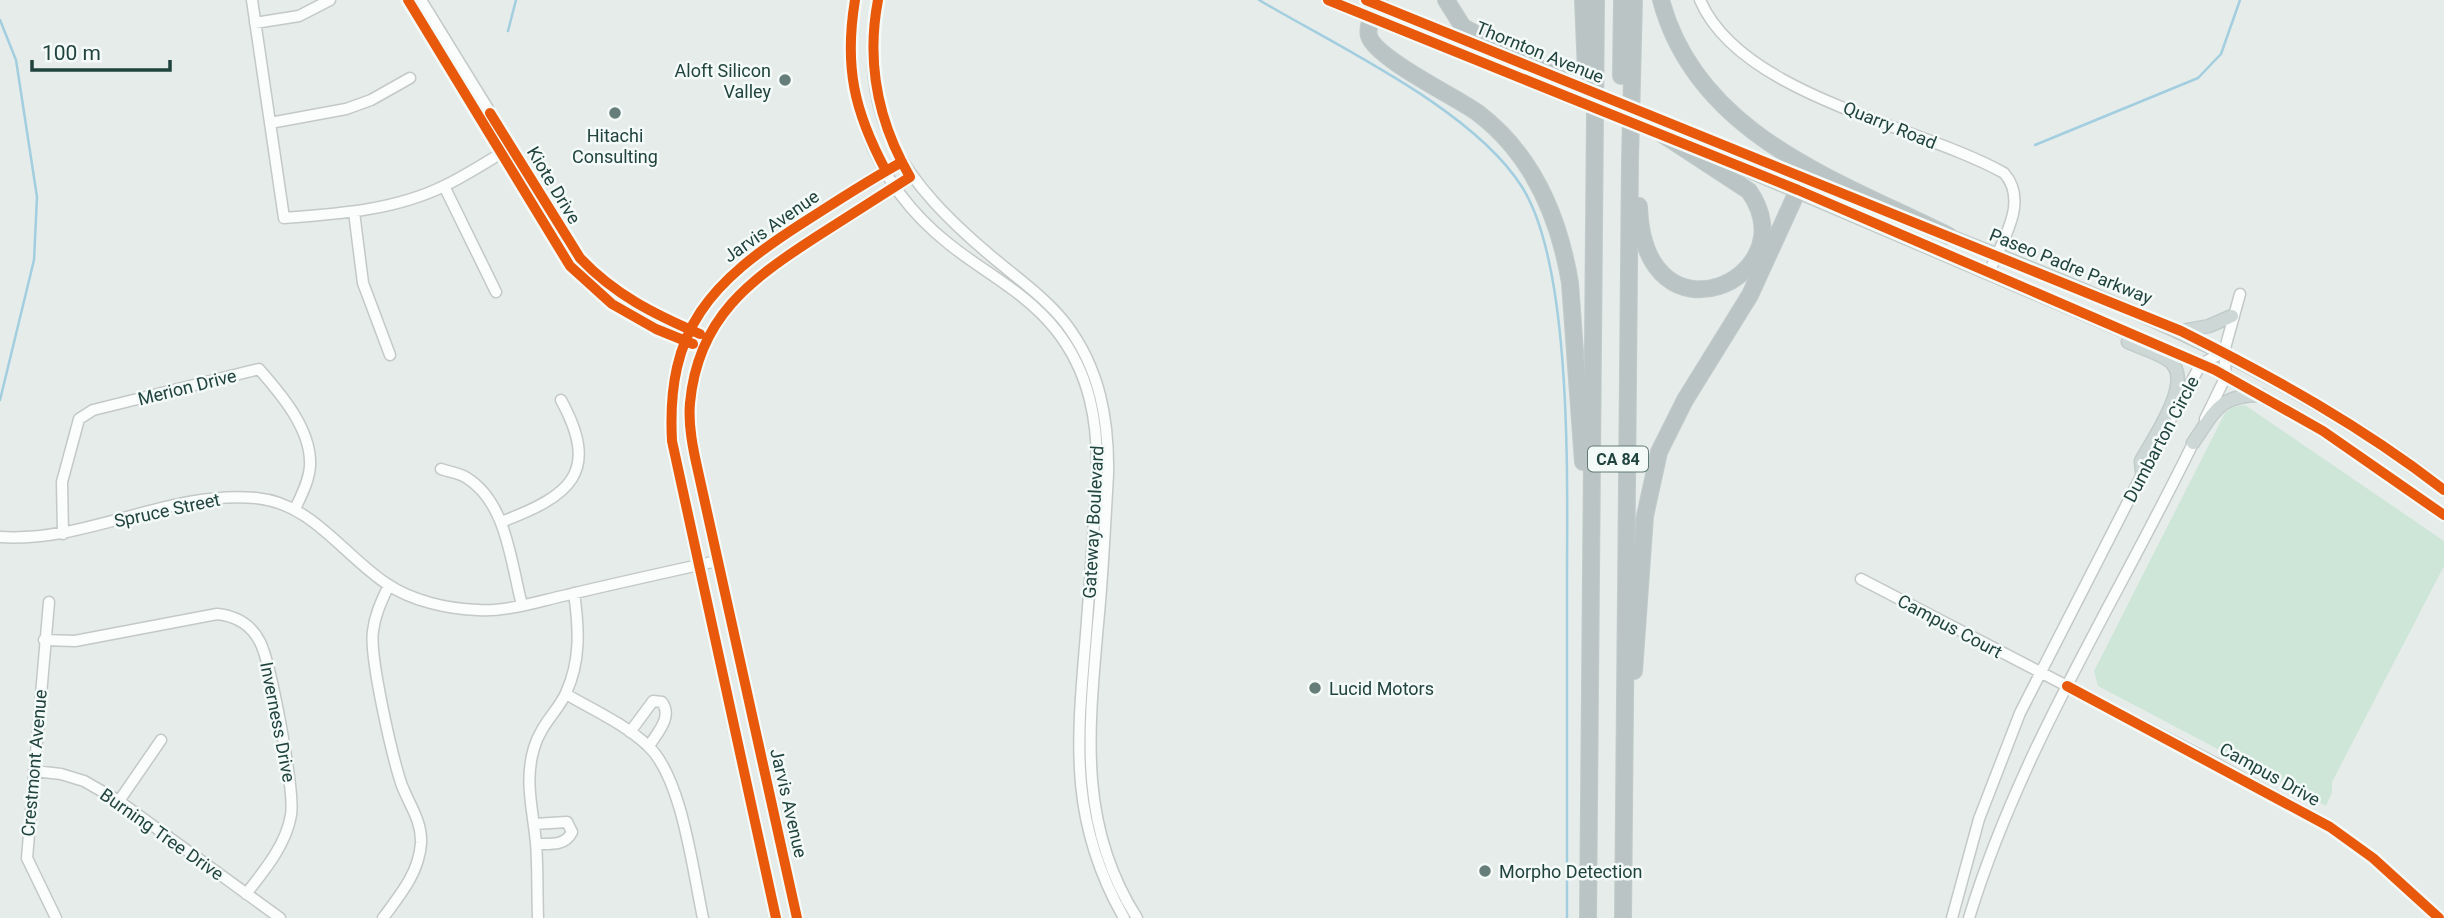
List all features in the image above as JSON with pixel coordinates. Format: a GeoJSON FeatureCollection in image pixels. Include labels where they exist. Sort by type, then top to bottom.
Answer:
{"type":"FeatureCollection","features":[{"type":"Feature","properties":{"kind":"highway"},"geometry":{"type":"LineString","coordinates":[[1446,0],[1463,27],[1562,87]]}},
{"type":"Feature","properties":{"kind":"highway"},"geometry":{"type":"LineString","coordinates":[[1583,0],[1594,232]]}},
{"type":"Feature","properties":{"kind":"highway","name":"CA 84"},"geometry":{"type":"LineString","coordinates":[[1588,918],[1596,0]]}},
{"type":"Feature","properties":{"kind":"highway","name":"CA 84"},"geometry":{"type":"LineString","coordinates":[[1614,918],[1622,0]]}},
{"type":"Feature","properties":{"kind":"highway"},"geometry":{"type":"LineString","coordinates":[[1634,0],[1642,242],[1649,259],[1670,281],[1685,288],[1718,288],[1735,279],[1758,252],[1762,236],[1758,204],[1741,185],[1662,128]]}},
{"type":"Feature","properties":{"kind":"highway","name":"CA 84"},"geometry":{"type":"LineString","coordinates":[[1623,918],[1634,0]]}},
{"type":"Feature","properties":{"kind":"highway"},"geometry":{"type":"LineString","coordinates":[[1661,0],[1671,30],[1696,74],[1744,127],[1783,153],[1949,236]]}},
{"type":"Feature","properties":{"kind":"highway"},"geometry":{"type":"LineString","coordinates":[[1374,6],[1369,36],[1382,52],[1457,98],[1499,131],[1533,175],[1558,226],[1570,283],[1591,601]]}},
{"type":"Feature","properties":{"kind":"highway"},"geometry":{"type":"LineString","coordinates":[[1625,715],[1635,667],[1646,516],[1659,452],[1685,400],[1750,295],[1799,184]]}},
{"type":"Feature","properties":{"kind":"main road","name":"Thornton Avenue"},"geometry":{"type":"LineString","coordinates":[[1328,0],[1374,6],[1662,128]]}},
{"type":"Feature","properties":{"kind":"main road","name":"Paseo Padre Parkway"},"geometry":{"type":"LineString","coordinates":[[1662,128],[1799,184],[1989,273],[2227,376],[2263,395],[2373,463],[2444,515]]}},
{"type":"Feature","properties":{"kind":"main road","name":"Jarvis Avenue"},"geometry":{"type":"LineString","coordinates":[[776,918],[672,441],[670,404],[687,335],[727,277],[752,255],[902,162]]}},
{"type":"Feature","properties":{"kind":"main road","name":"Jarvis Avenue"},"geometry":{"type":"LineString","coordinates":[[797,918],[691,438],[690,405],[704,342],[741,291],[764,270],[910,177]]}},
{"type":"Feature","properties":{"kind":"main road","name":"Paseo Padre Parkway"},"geometry":{"type":"LineString","coordinates":[[1799,184],[1996,254],[2181,331],[2224,352],[2333,414],[2444,490]]}},
{"type":"Feature","properties":{"kind":"main road"},"geometry":{"type":"LineString","coordinates":[[2036,294],[2042,304],[2171,360],[2178,372],[2179,387],[2141,461],[2142,472]]}},
{"type":"Feature","properties":{"kind":"main road"},"geometry":{"type":"LineString","coordinates":[[2181,331],[2209,326],[2232,316]]}},
{"type":"Feature","properties":{"kind":"main road"},"geometry":{"type":"LineString","coordinates":[[2193,443],[2220,404],[2244,395],[2263,395]]}},
{"type":"Feature","properties":{"kind":"street"},"geometry":{"type":"LineString","coordinates":[[252,0],[284,218],[354,212],[444,186],[511,147]]}},
{"type":"Feature","properties":{"kind":"street"},"geometry":{"type":"LineString","coordinates":[[255,23],[299,16],[330,0]]}},
{"type":"Feature","properties":{"kind":"street","name":"Kiote Drive"},"geometry":{"type":"LineString","coordinates":[[408,0],[554,243],[590,287],[634,317],[704,342]]}},
{"type":"Feature","properties":{"kind":"street","name":"Kiote Drive"},"geometry":{"type":"LineString","coordinates":[[421,0],[564,236],[598,277],[640,307],[687,335]]}},
{"type":"Feature","properties":{"kind":"street","name":"Gateway Boulevard"},"geometry":{"type":"LineString","coordinates":[[855,0],[849,41],[852,89],[872,144],[895,187],[926,224],[950,245],[1036,308],[1057,331],[1086,380],[1098,441],[1079,722],[1079,781],[1093,851],[1124,918]]}},
{"type":"Feature","properties":{"kind":"street","name":"Gateway Boulevard"},"geometry":{"type":"LineString","coordinates":[[878,0],[873,44],[876,92],[886,130],[910,177],[940,211],[1037,295],[1066,324],[1096,376],[1104,407],[1109,463],[1091,711],[1090,780],[1104,848],[1116,881],[1137,918]]}},
{"type":"Feature","properties":{"kind":"street","name":"Quarry Road"},"geometry":{"type":"LineString","coordinates":[[1700,0],[1721,33],[1766,71],[2004,173],[2013,183],[2017,194],[2015,210],[1989,273]]}},
{"type":"Feature","properties":{"kind":"street"},"geometry":{"type":"LineString","coordinates":[[270,123],[346,109],[371,100],[410,78]]}},
{"type":"Feature","properties":{"kind":"street"},"geometry":{"type":"LineString","coordinates":[[444,186],[496,292]]}},
{"type":"Feature","properties":{"kind":"street"},"geometry":{"type":"LineString","coordinates":[[354,212],[363,283],[390,355]]}},
{"type":"Feature","properties":{"kind":"street"},"geometry":{"type":"LineString","coordinates":[[2224,352],[2240,294]]}},
{"type":"Feature","properties":{"kind":"street","name":"Dumbarton Circle"},"geometry":{"type":"LineString","coordinates":[[1952,918],[1979,819],[2001,757],[2039,674],[2142,472],[2201,364],[2224,352],[2227,376],[2026,764],[2001,824],[1969,918]]}},
{"type":"Feature","properties":{"kind":"street","name":"Merion Drive"},"geometry":{"type":"LineString","coordinates":[[63,534],[62,482],[79,419],[93,410],[259,369],[277,390],[302,430],[310,465],[295,509]]}},
{"type":"Feature","properties":{"kind":"street"},"geometry":{"type":"LineString","coordinates":[[501,522],[540,508],[569,485],[580,455],[576,428],[561,400]]}},
{"type":"Feature","properties":{"kind":"street"},"geometry":{"type":"LineString","coordinates":[[441,469],[466,478],[485,496],[501,522],[522,605]]}},
{"type":"Feature","properties":{"kind":"street","name":"Spruce Street"},"geometry":{"type":"LineString","coordinates":[[0,537],[29,539],[63,534],[221,496],[259,498],[295,509],[328,532],[358,562],[389,586],[433,604],[479,611],[522,605],[717,561]]}},
{"type":"Feature","properties":{"kind":"street","name":"Campus Court"},"geometry":{"type":"LineString","coordinates":[[1861,579],[2039,674]]}},
{"type":"Feature","properties":{"kind":"street"},"geometry":{"type":"LineString","coordinates":[[383,918],[415,871],[421,841],[414,808],[398,771],[375,662],[372,634],[377,610],[389,586]]}},
{"type":"Feature","properties":{"kind":"street"},"geometry":{"type":"LineString","coordinates":[[538,918],[536,844],[527,785],[534,747],[548,716],[566,694],[580,639],[574,593]]}},
{"type":"Feature","properties":{"kind":"street","name":"Crestmont Avenue"},"geometry":{"type":"LineString","coordinates":[[49,602],[27,858],[56,918]]}},
{"type":"Feature","properties":{"kind":"street","name":"Inverness Drive"},"geometry":{"type":"LineString","coordinates":[[44,640],[75,641],[217,614],[230,615],[252,630],[265,658],[292,787],[292,813],[279,847],[246,894]]}},
{"type":"Feature","properties":{"kind":"street","name":"Campus Drive"},"geometry":{"type":"LineString","coordinates":[[2039,674],[2067,686],[2330,827],[2373,858],[2439,918]]}},
{"type":"Feature","properties":{"kind":"street"},"geometry":{"type":"LineString","coordinates":[[566,694],[649,747],[673,783],[703,918]]}},
{"type":"Feature","properties":{"kind":"street"},"geometry":{"type":"LineString","coordinates":[[629,732],[645,707],[653,701],[662,702],[667,708],[666,718],[649,747]]}},
{"type":"Feature","properties":{"kind":"street"},"geometry":{"type":"LineString","coordinates":[[119,800],[161,740]]}},
{"type":"Feature","properties":{"kind":"street","name":"Burning Tree Drive"},"geometry":{"type":"LineString","coordinates":[[34,771],[83,781],[119,800],[280,918]]}},
{"type":"Feature","properties":{"kind":"street"},"geometry":{"type":"LineString","coordinates":[[534,824],[567,822],[572,832],[568,839],[561,843],[536,844]]}},
{"type":"Feature","properties":{"kind":"green space"},"geometry":{"type":"Polygon","coordinates":[[[2245,405],[2444,541],[2444,566],[2332,782],[2332,793],[2326,806],[2098,686],[2094,671],[2225,413],[2233,407],[2245,405]]]}},
{"type":"Feature","properties":{"kind":"waterway"},"geometry":{"type":"LineString","coordinates":[[508,31],[516,0]]}},
{"type":"Feature","properties":{"kind":"waterway"},"geometry":{"type":"LineString","coordinates":[[1259,0],[1402,82],[1471,131],[1500,158],[1522,187],[1539,223],[1551,269],[1564,378],[1567,490],[1567,918]]}},
{"type":"Feature","properties":{"kind":"waterway"},"geometry":{"type":"LineString","coordinates":[[2035,145],[2198,78],[2221,54],[2240,0]]}},
{"type":"Feature","properties":{"kind":"waterway"},"geometry":{"type":"LineString","coordinates":[[0,20],[16,60],[37,197],[34,260],[0,400]]}},
{"type":"Feature","properties":{"kind":"cycle path"},"geometry":{"type":"LineString","coordinates":[[408,0],[570,266],[612,304],[656,329],[693,344]]}},
{"type":"Feature","properties":{"kind":"cycle path"},"geometry":{"type":"LineString","coordinates":[[855,0],[851,47],[854,88],[866,128],[886,171]]}},
{"type":"Feature","properties":{"kind":"cycle path"},"geometry":{"type":"LineString","coordinates":[[797,918],[694,454],[690,403],[695,373],[704,347],[731,304],[749,286],[792,253],[910,177],[890,135],[877,91],[873,46],[878,0]]}},
{"type":"Feature","properties":{"kind":"cycle path"},"geometry":{"type":"LineString","coordinates":[[1328,0],[1798,190],[2215,370],[2323,431],[2444,515]]}},
{"type":"Feature","properties":{"kind":"cycle path"},"geometry":{"type":"LineString","coordinates":[[1366,0],[2181,331],[2317,404],[2382,445],[2444,490]]}},
{"type":"Feature","properties":{"kind":"cycle path"},"geometry":{"type":"LineString","coordinates":[[490,113],[580,258],[621,293],[700,334]]}},
{"type":"Feature","properties":{"kind":"cycle path"},"geometry":{"type":"LineString","coordinates":[[776,918],[672,441],[672,402],[677,368],[686,338],[700,312],[719,288],[742,266],[801,224],[902,162]]}},
{"type":"Feature","properties":{"kind":"cycle path"},"geometry":{"type":"LineString","coordinates":[[2067,686],[2330,827],[2373,858],[2439,918]]}},
{"type":"Feature","properties":{"kind":"place","name":"Aloft Silicon Valley"},"geometry":{"type":"Point","coordinates":[785,80]}},
{"type":"Feature","properties":{"kind":"place","name":"Hitachi Consulting"},"geometry":{"type":"Point","coordinates":[615,113]}},
{"type":"Feature","properties":{"kind":"place","name":"Lucid Motors"},"geometry":{"type":"Point","coordinates":[1315,688]}},
{"type":"Feature","properties":{"kind":"place","name":"Morpho Detection"},"geometry":{"type":"Point","coordinates":[1485,871]}}]}
